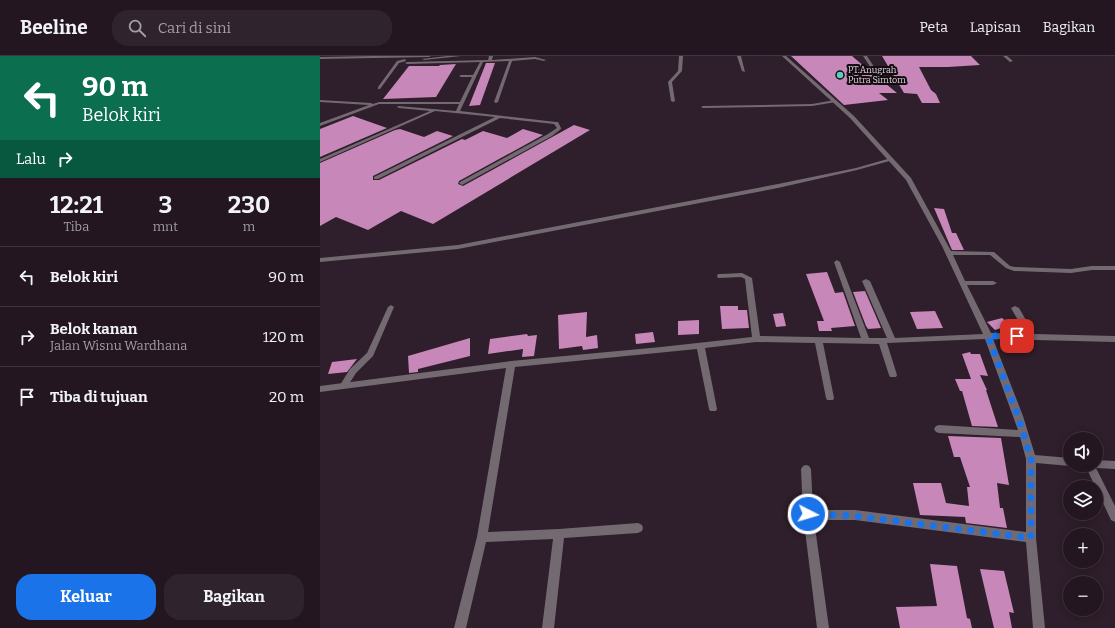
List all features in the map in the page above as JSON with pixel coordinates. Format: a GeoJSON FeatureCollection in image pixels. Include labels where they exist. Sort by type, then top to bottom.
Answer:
{"type":"FeatureCollection","features":[{"type":"Feature","properties":{"kind":"street"},"geometry":{"type":"LineString","coordinates":[[784,56],[835,101],[904,173],[915,188],[988,336],[1031,459],[1031,538],[1039,628]]}},
{"type":"Feature","properties":{"kind":"street"},"geometry":{"type":"LineString","coordinates":[[948,253],[990,252],[1008,267],[1014,269],[1071,271],[1092,268],[1115,268]]}},
{"type":"Feature","properties":{"kind":"street"},"geometry":{"type":"LineString","coordinates":[[837,262],[866,341]]}},
{"type":"Feature","properties":{"kind":"street"},"geometry":{"type":"LineString","coordinates":[[721,276],[739,274],[748,278],[756,339]]}},
{"type":"Feature","properties":{"kind":"street"},"geometry":{"type":"LineString","coordinates":[[866,281],[892,340]]}},
{"type":"Feature","properties":{"kind":"street"},"geometry":{"type":"LineString","coordinates":[[963,283],[992,283]]}},
{"type":"Feature","properties":{"kind":"street"},"geometry":{"type":"LineString","coordinates":[[1015,308],[1031,336]]}},
{"type":"Feature","properties":{"kind":"street"},"geometry":{"type":"LineString","coordinates":[[320,389],[511,364],[756,339],[882,341],[988,336],[1031,336],[1115,340]]}},
{"type":"Feature","properties":{"kind":"street"},"geometry":{"type":"LineString","coordinates":[[818,339],[830,398]]}},
{"type":"Feature","properties":{"kind":"street"},"geometry":{"type":"LineString","coordinates":[[882,341],[893,375]]}},
{"type":"Feature","properties":{"kind":"street"},"geometry":{"type":"LineString","coordinates":[[700,345],[713,409]]}},
{"type":"Feature","properties":{"kind":"street"},"geometry":{"type":"LineString","coordinates":[[460,628],[482,537],[511,364]]}},
{"type":"Feature","properties":{"kind":"street"},"geometry":{"type":"LineString","coordinates":[[939,429],[1023,434]]}},
{"type":"Feature","properties":{"kind":"street"},"geometry":{"type":"LineString","coordinates":[[1031,459],[1063,461]]}},
{"type":"Feature","properties":{"kind":"street"},"geometry":{"type":"LineString","coordinates":[[1103,464],[1115,465]]}},
{"type":"Feature","properties":{"kind":"street"},"geometry":{"type":"LineString","coordinates":[[806,469],[809,515],[823,628]]}},
{"type":"Feature","properties":{"kind":"street"},"geometry":{"type":"LineString","coordinates":[[1093,472],[1115,517]]}},
{"type":"Feature","properties":{"kind":"street"},"geometry":{"type":"LineString","coordinates":[[809,515],[855,516],[1031,538]]}},
{"type":"Feature","properties":{"kind":"street"},"geometry":{"type":"LineString","coordinates":[[482,537],[560,534],[638,528]]}},
{"type":"Feature","properties":{"kind":"street"},"geometry":{"type":"LineString","coordinates":[[548,628],[560,534]]}},
{"type":"Feature","properties":{"kind":"lane"},"geometry":{"type":"LineString","coordinates":[[320,58],[428,56]]}},
{"type":"Feature","properties":{"kind":"lane"},"geometry":{"type":"LineString","coordinates":[[391,62],[458,56]]}},
{"type":"Feature","properties":{"kind":"lane"},"geometry":{"type":"LineString","coordinates":[[434,63],[450,60],[458,56]]}},
{"type":"Feature","properties":{"kind":"lane"},"geometry":{"type":"LineString","coordinates":[[674,100],[670,82],[680,71],[681,56]]}},
{"type":"Feature","properties":{"kind":"lane"},"geometry":{"type":"LineString","coordinates":[[739,56],[744,71]]}},
{"type":"Feature","properties":{"kind":"lane"},"geometry":{"type":"LineString","coordinates":[[865,56],[878,76]]}},
{"type":"Feature","properties":{"kind":"lane"},"geometry":{"type":"LineString","coordinates":[[1005,56],[1011,61]]}},
{"type":"Feature","properties":{"kind":"lane"},"geometry":{"type":"LineString","coordinates":[[407,63],[482,61],[491,58],[534,58],[544,60]]}},
{"type":"Feature","properties":{"kind":"lane"},"geometry":{"type":"LineString","coordinates":[[496,102],[511,59]]}},
{"type":"Feature","properties":{"kind":"lane"},"geometry":{"type":"LineString","coordinates":[[456,112],[462,103],[482,61]]}},
{"type":"Feature","properties":{"kind":"lane"},"geometry":{"type":"LineString","coordinates":[[379,88],[398,62]]}},
{"type":"Feature","properties":{"kind":"lane"},"geometry":{"type":"LineString","coordinates":[[460,76],[474,76]]}},
{"type":"Feature","properties":{"kind":"lane"},"geometry":{"type":"LineString","coordinates":[[320,100],[456,112],[556,123],[559,128],[550,135],[462,183]]}},
{"type":"Feature","properties":{"kind":"lane"},"geometry":{"type":"LineString","coordinates":[[703,107],[812,105],[835,101]]}},
{"type":"Feature","properties":{"kind":"lane"},"geometry":{"type":"LineString","coordinates":[[320,125],[372,104],[462,103]]}},
{"type":"Feature","properties":{"kind":"lane"},"geometry":{"type":"LineString","coordinates":[[320,161],[435,110]]}},
{"type":"Feature","properties":{"kind":"lane"},"geometry":{"type":"LineString","coordinates":[[376,178],[499,117]]}},
{"type":"Feature","properties":{"kind":"lane"},"geometry":{"type":"LineString","coordinates":[[320,260],[428,251],[526,235],[857,170],[891,160]]}},
{"type":"Feature","properties":{"kind":"lane"},"geometry":{"type":"LineString","coordinates":[[344,386],[353,372],[370,354],[391,307]]}},
{"type":"Feature","properties":{"kind":"building","name":"PT.Anugrah Putra Simtom"},"geometry":{"type":"Polygon","coordinates":[[[791,56],[852,56],[876,78],[879,78],[897,93],[879,93],[888,100],[844,105],[791,56]]]}},
{"type":"Feature","properties":{"kind":"building"},"geometry":{"type":"Polygon","coordinates":[[[882,56],[971,56],[980,65],[919,67],[931,90],[936,94],[940,103],[922,103],[917,94],[904,93],[882,56]]]}},
{"type":"Feature","properties":{"kind":"building"},"geometry":{"type":"Polygon","coordinates":[[[486,63],[495,63],[480,105],[469,106],[486,63]]]}},
{"type":"Feature","properties":{"kind":"building"},"geometry":{"type":"Polygon","coordinates":[[[456,64],[436,97],[383,99],[409,66],[439,66],[456,64]]]}},
{"type":"Feature","properties":{"kind":"building"},"geometry":{"type":"Polygon","coordinates":[[[353,116],[387,128],[320,157],[320,129],[353,116]]]}},
{"type":"Feature","properties":{"kind":"building"},"geometry":{"type":"Polygon","coordinates":[[[574,125],[590,130],[433,224],[401,211],[368,230],[336,217],[320,226],[320,163],[395,130],[400,129],[424,137],[437,131],[453,136],[373,176],[373,180],[379,180],[462,139],[465,140],[483,131],[507,138],[523,129],[543,135],[459,181],[458,184],[463,186],[574,125]]]}},
{"type":"Feature","properties":{"kind":"building"},"geometry":{"type":"Polygon","coordinates":[[[934,208],[944,209],[952,233],[956,233],[964,250],[952,250],[934,208]]]}},
{"type":"Feature","properties":{"kind":"building"},"geometry":{"type":"Polygon","coordinates":[[[827,272],[835,293],[843,292],[855,326],[831,328],[832,331],[819,331],[817,321],[824,321],[806,274],[827,272]]]}},
{"type":"Feature","properties":{"kind":"building"},"geometry":{"type":"Polygon","coordinates":[[[865,291],[881,328],[868,329],[866,326],[853,292],[865,291]]]}},
{"type":"Feature","properties":{"kind":"building"},"geometry":{"type":"Polygon","coordinates":[[[720,306],[738,306],[738,310],[747,310],[749,328],[722,329],[720,306]]]}},
{"type":"Feature","properties":{"kind":"building"},"geometry":{"type":"Polygon","coordinates":[[[935,311],[943,328],[917,329],[910,312],[935,311]]]}},
{"type":"Feature","properties":{"kind":"building"},"geometry":{"type":"Polygon","coordinates":[[[587,312],[586,337],[597,335],[598,348],[583,350],[582,346],[559,349],[558,315],[587,312]]]}},
{"type":"Feature","properties":{"kind":"building"},"geometry":{"type":"Polygon","coordinates":[[[783,313],[786,326],[776,327],[773,314],[783,313]]]}},
{"type":"Feature","properties":{"kind":"building"},"geometry":{"type":"Polygon","coordinates":[[[1002,318],[1010,325],[995,330],[987,322],[1002,318]]]}},
{"type":"Feature","properties":{"kind":"building"},"geometry":{"type":"Polygon","coordinates":[[[699,320],[699,334],[678,335],[678,321],[699,320]]]}},
{"type":"Feature","properties":{"kind":"building"},"geometry":{"type":"Polygon","coordinates":[[[653,332],[655,342],[636,344],[635,334],[653,332]]]}},
{"type":"Feature","properties":{"kind":"building"},"geometry":{"type":"Polygon","coordinates":[[[527,334],[528,336],[537,335],[534,356],[522,357],[523,349],[488,354],[490,339],[527,334]]]}},
{"type":"Feature","properties":{"kind":"building"},"geometry":{"type":"Polygon","coordinates":[[[470,338],[470,356],[418,369],[418,372],[409,373],[408,356],[470,338]]]}},
{"type":"Feature","properties":{"kind":"building"},"geometry":{"type":"Polygon","coordinates":[[[970,352],[971,354],[980,354],[988,376],[980,375],[987,390],[998,427],[972,426],[962,391],[960,391],[955,379],[971,379],[962,354],[970,352]]]}},
{"type":"Feature","properties":{"kind":"building"},"geometry":{"type":"Polygon","coordinates":[[[357,359],[347,372],[328,374],[332,362],[357,359]]]}},
{"type":"Feature","properties":{"kind":"building"},"geometry":{"type":"Polygon","coordinates":[[[948,436],[1001,438],[1009,485],[997,483],[1000,508],[1003,508],[1007,528],[966,523],[965,517],[920,515],[913,483],[941,483],[946,503],[969,506],[967,487],[970,487],[960,457],[954,457],[948,436]]]}},
{"type":"Feature","properties":{"kind":"building"},"geometry":{"type":"Polygon","coordinates":[[[930,564],[957,566],[967,618],[970,619],[972,628],[900,628],[896,607],[937,606],[930,564]]]}},
{"type":"Feature","properties":{"kind":"building"},"geometry":{"type":"Polygon","coordinates":[[[980,569],[1004,571],[1014,613],[1009,612],[1012,628],[994,628],[980,569]]]}},
{"type":"Feature","properties":{"kind":"place","name":"PT.Anugrah Putra Simtom"},"geometry":{"type":"Point","coordinates":[840,75]}},
{"type":"Feature","properties":{"kind":"route"},"geometry":{"type":"LineString","coordinates":[[808,514],[855,516],[1031,538],[1031,459],[1018,416],[988,336],[1017,336]]}}]}
